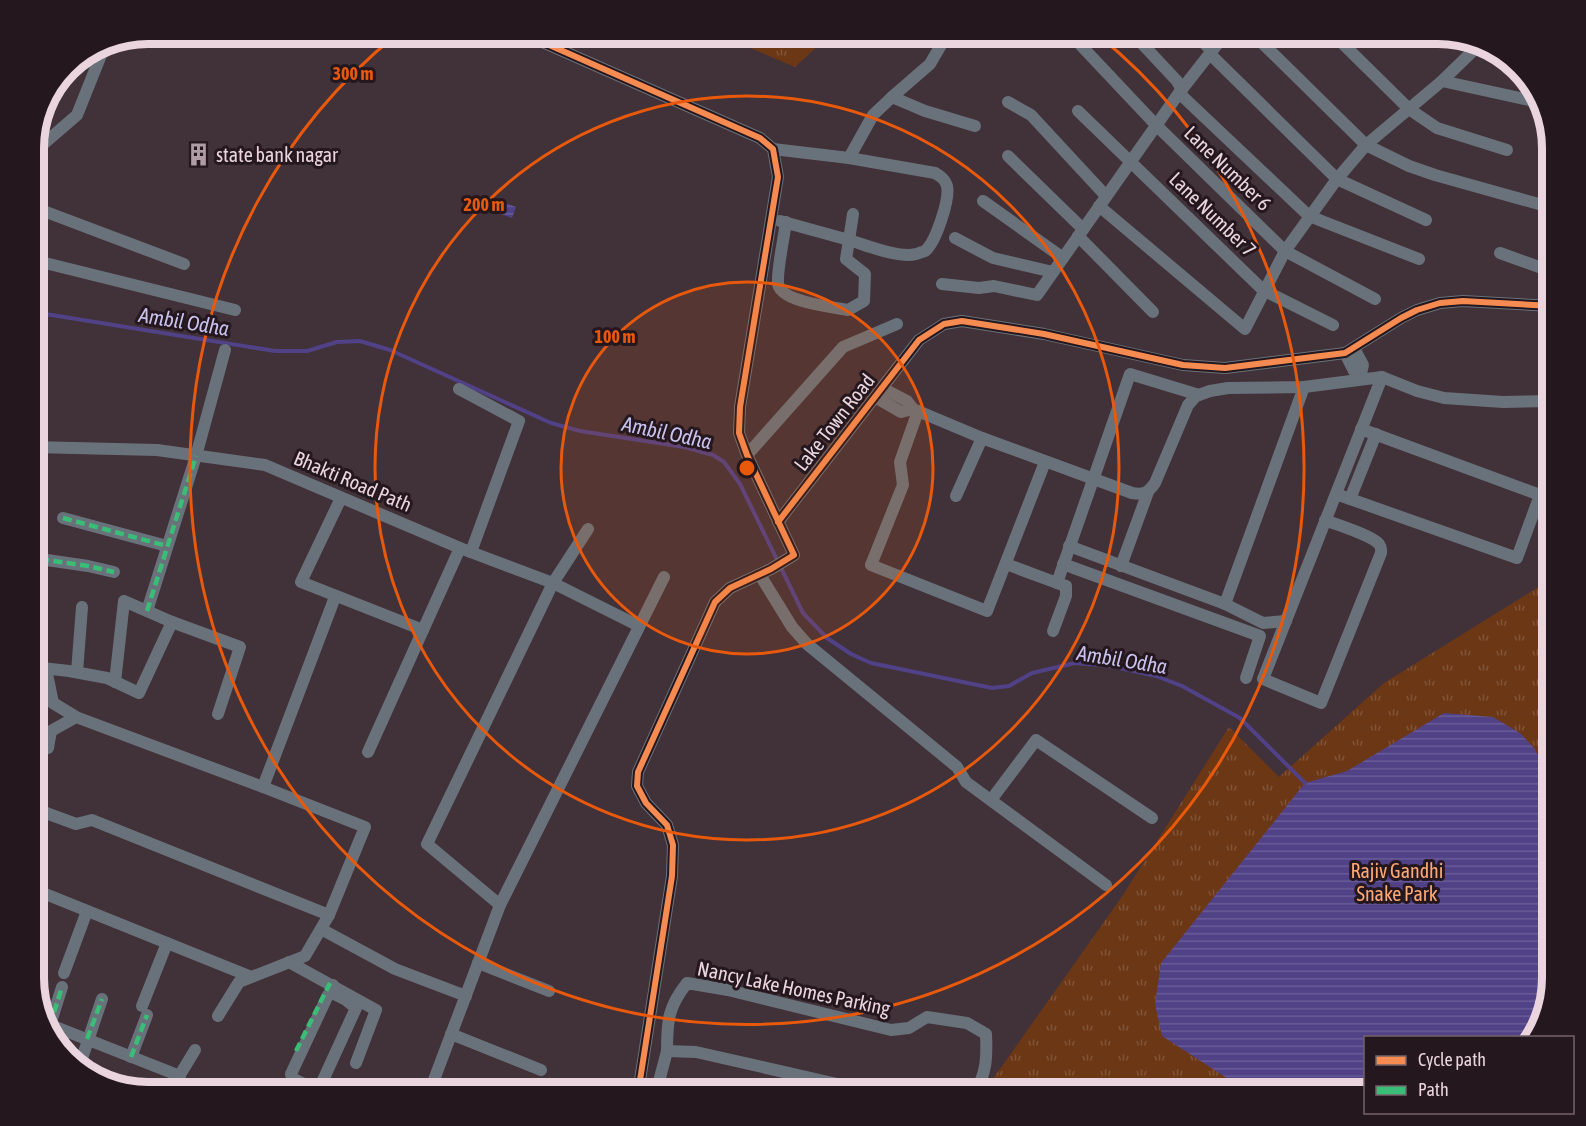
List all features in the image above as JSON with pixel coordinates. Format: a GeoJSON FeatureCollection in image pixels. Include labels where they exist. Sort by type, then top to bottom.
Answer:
{"type":"FeatureCollection","features":[{"type":"Feature","properties":{"kind":"street"},"geometry":{"type":"LineString","coordinates":[[547,44],[760,138],[773,149],[849,158],[934,173],[942,178],[947,187],[945,208],[934,239],[925,251],[914,255],[903,255],[770,218]]}},
{"type":"Feature","properties":{"kind":"street"},"geometry":{"type":"LineString","coordinates":[[849,158],[873,115],[930,64],[942,44]]}},
{"type":"Feature","properties":{"kind":"street","name":"Lane Number 6"},"geometry":{"type":"LineString","coordinates":[[1080,44],[1156,125],[1285,251],[1375,299]]}},
{"type":"Feature","properties":{"kind":"street"},"geometry":{"type":"LineString","coordinates":[[1142,44],[1177,81],[1180,91],[1310,216],[1419,259]]}},
{"type":"Feature","properties":{"kind":"street"},"geometry":{"type":"LineString","coordinates":[[1204,44],[1336,179],[1426,220]]}},
{"type":"Feature","properties":{"kind":"street"},"geometry":{"type":"LineString","coordinates":[[942,284],[979,288],[994,286],[1037,295],[1180,91],[1217,44]]}},
{"type":"Feature","properties":{"kind":"street"},"geometry":{"type":"LineString","coordinates":[[1263,44],[1366,145],[1409,166],[1435,175],[1542,205]]}},
{"type":"Feature","properties":{"kind":"street"},"geometry":{"type":"LineString","coordinates":[[1343,44],[1409,109],[1437,128],[1507,150]]}},
{"type":"Feature","properties":{"kind":"street"},"geometry":{"type":"LineString","coordinates":[[1008,102],[1031,115],[1102,201],[1245,329],[1285,251],[1336,179],[1366,145],[1442,81],[1474,50]]}},
{"type":"Feature","properties":{"kind":"street"},"geometry":{"type":"LineString","coordinates":[[44,144],[77,115],[101,54]]}},
{"type":"Feature","properties":{"kind":"street"},"geometry":{"type":"LineString","coordinates":[[1442,81],[1532,101]]}},
{"type":"Feature","properties":{"kind":"street"},"geometry":{"type":"LineString","coordinates":[[892,97],[925,111],[975,126]]}},
{"type":"Feature","properties":{"kind":"street","name":"Lane Number 7"},"geometry":{"type":"LineString","coordinates":[[1078,111],[1263,290],[1333,325]]}},
{"type":"Feature","properties":{"kind":"street"},"geometry":{"type":"LineString","coordinates":[[640,1082],[672,876],[673,844],[667,825],[646,802],[637,786],[638,772],[715,602],[730,588],[765,572],[794,555],[739,433],[740,407],[778,177],[773,149]]}},
{"type":"Feature","properties":{"kind":"street"},"geometry":{"type":"LineString","coordinates":[[1008,156],[1153,312]]}},
{"type":"Feature","properties":{"kind":"street"},"geometry":{"type":"LineString","coordinates":[[983,201],[1063,258]]}},
{"type":"Feature","properties":{"kind":"street"},"geometry":{"type":"LineString","coordinates":[[44,211],[184,264]]}},
{"type":"Feature","properties":{"kind":"street"},"geometry":{"type":"LineString","coordinates":[[786,222],[778,284],[783,294],[848,310],[864,301],[865,274],[846,259],[853,214]]}},
{"type":"Feature","properties":{"kind":"street"},"geometry":{"type":"LineString","coordinates":[[954,238],[993,258],[1053,272]]}},
{"type":"Feature","properties":{"kind":"street"},"geometry":{"type":"LineString","coordinates":[[1500,253],[1542,268]]}},
{"type":"Feature","properties":{"kind":"street"},"geometry":{"type":"LineString","coordinates":[[44,263],[235,310]]}},
{"type":"Feature","properties":{"kind":"street","name":"Lake Town Road"},"geometry":{"type":"LineString","coordinates":[[778,522],[919,340],[944,324],[962,321],[1044,334],[1200,367],[1226,368],[1349,351],[1401,318],[1440,303],[1542,306]]}},
{"type":"Feature","properties":{"kind":"street"},"geometry":{"type":"LineString","coordinates":[[747,455],[843,347],[897,324]]}},
{"type":"Feature","properties":{"kind":"street"},"geometry":{"type":"LineString","coordinates":[[147,611],[196,456],[225,350]]}},
{"type":"Feature","properties":{"kind":"street"},"geometry":{"type":"LineString","coordinates":[[1349,351],[1354,371],[1363,375]]}},
{"type":"Feature","properties":{"kind":"street"},"geometry":{"type":"LineString","coordinates":[[1056,583],[1130,374],[1199,395]]}},
{"type":"Feature","properties":{"kind":"street"},"geometry":{"type":"LineString","coordinates":[[1121,566],[1148,492],[1155,483],[1188,405],[1199,395],[1228,388],[1304,387],[1363,375],[1382,377],[1417,391],[1444,398],[1503,402],[1542,401]]}},
{"type":"Feature","properties":{"kind":"street"},"geometry":{"type":"LineString","coordinates":[[1325,520],[1378,542],[1381,553],[1321,703],[1263,679],[1335,494],[1382,377]]}},
{"type":"Feature","properties":{"kind":"street"},"geometry":{"type":"LineString","coordinates":[[1223,603],[1225,604],[1304,387]]}},
{"type":"Feature","properties":{"kind":"street"},"geometry":{"type":"LineString","coordinates":[[368,752],[423,630],[466,550],[519,421],[459,390]]}},
{"type":"Feature","properties":{"kind":"street"},"geometry":{"type":"LineString","coordinates":[[878,392],[901,412],[915,410],[982,438],[1132,493],[1142,495],[1148,492]]}},
{"type":"Feature","properties":{"kind":"street"},"geometry":{"type":"LineString","coordinates":[[915,410],[900,462],[903,485],[871,566],[987,611],[1045,462]]}},
{"type":"Feature","properties":{"kind":"street"},"geometry":{"type":"LineString","coordinates":[[1335,494],[1517,558],[1540,495],[1361,429]]}},
{"type":"Feature","properties":{"kind":"street"},"geometry":{"type":"LineString","coordinates":[[1350,499],[1376,434]]}},
{"type":"Feature","properties":{"kind":"street"},"geometry":{"type":"LineString","coordinates":[[956,496],[982,438]]}},
{"type":"Feature","properties":{"kind":"street","name":"Bhakti Road Path"},"geometry":{"type":"LineString","coordinates":[[44,447],[158,450],[265,465],[466,550],[553,583],[639,626]]}},
{"type":"Feature","properties":{"kind":"street"},"geometry":{"type":"LineString","coordinates":[[341,498],[301,582],[423,630]]}},
{"type":"Feature","properties":{"kind":"street"},"geometry":{"type":"LineString","coordinates":[[63,518],[167,546]]}},
{"type":"Feature","properties":{"kind":"street"},"geometry":{"type":"LineString","coordinates":[[500,905],[427,844],[553,583],[588,529]]}},
{"type":"Feature","properties":{"kind":"street"},"geometry":{"type":"LineString","coordinates":[[1069,546],[1223,603],[1263,623],[1286,621]]}},
{"type":"Feature","properties":{"kind":"street"},"geometry":{"type":"LineString","coordinates":[[44,559],[114,572]]}},
{"type":"Feature","properties":{"kind":"street"},"geometry":{"type":"LineString","coordinates":[[1006,564],[1066,586],[1065,596],[1053,631]]}},
{"type":"Feature","properties":{"kind":"street"},"geometry":{"type":"LineString","coordinates":[[1063,564],[1260,636],[1246,678]]}},
{"type":"Feature","properties":{"kind":"street"},"geometry":{"type":"LineString","coordinates":[[765,572],[792,627],[807,644],[957,767],[966,782],[1107,885]]}},
{"type":"Feature","properties":{"kind":"street"},"geometry":{"type":"LineString","coordinates":[[433,1082],[500,905],[663,577]]}},
{"type":"Feature","properties":{"kind":"street"},"geometry":{"type":"LineString","coordinates":[[263,787],[335,597]]}},
{"type":"Feature","properties":{"kind":"street"},"geometry":{"type":"LineString","coordinates":[[115,682],[124,601],[172,622],[240,647],[218,714]]}},
{"type":"Feature","properties":{"kind":"street"},"geometry":{"type":"LineString","coordinates":[[77,672],[82,607]]}},
{"type":"Feature","properties":{"kind":"street"},"geometry":{"type":"LineString","coordinates":[[44,669],[107,678],[139,693],[172,622]]}},
{"type":"Feature","properties":{"kind":"street"},"geometry":{"type":"LineString","coordinates":[[44,680],[53,703],[76,717],[365,827],[329,915],[305,956],[249,976],[239,982],[218,1016]]}},
{"type":"Feature","properties":{"kind":"street"},"geometry":{"type":"LineString","coordinates":[[48,748],[51,732],[76,717]]}},
{"type":"Feature","properties":{"kind":"street"},"geometry":{"type":"LineString","coordinates":[[991,800],[1036,740],[1152,818]]}},
{"type":"Feature","properties":{"kind":"street"},"geometry":{"type":"LineString","coordinates":[[44,812],[76,824],[92,820],[329,915]]}},
{"type":"Feature","properties":{"kind":"street"},"geometry":{"type":"LineString","coordinates":[[44,893],[249,976]]}},
{"type":"Feature","properties":{"kind":"street"},"geometry":{"type":"LineString","coordinates":[[64,973],[87,911]]}},
{"type":"Feature","properties":{"kind":"street"},"geometry":{"type":"LineString","coordinates":[[321,928],[395,969],[466,996]]}},
{"type":"Feature","properties":{"kind":"street"},"geometry":{"type":"LineString","coordinates":[[131,1058],[167,943]]}},
{"type":"Feature","properties":{"kind":"street"},"geometry":{"type":"LineString","coordinates":[[289,962],[354,1001],[376,1010],[356,1063]]}},
{"type":"Feature","properties":{"kind":"street"},"geometry":{"type":"LineString","coordinates":[[478,963],[549,991]]}},
{"type":"Feature","properties":{"kind":"street","name":"Nancy Lake Homes Parking"},"geometry":{"type":"LineString","coordinates":[[667,1051],[667,1027],[675,999],[687,983],[729,990],[891,1030],[909,1028],[927,1017],[967,1023],[986,1034],[987,1059],[981,1082]]}},
{"type":"Feature","properties":{"kind":"street"},"geometry":{"type":"LineString","coordinates":[[50,1014],[62,987]]}},
{"type":"Feature","properties":{"kind":"street"},"geometry":{"type":"LineString","coordinates":[[299,1082],[292,1078],[291,1074],[332,987]]}},
{"type":"Feature","properties":{"kind":"street"},"geometry":{"type":"LineString","coordinates":[[296,1051],[332,987]]}},
{"type":"Feature","properties":{"kind":"street"},"geometry":{"type":"LineString","coordinates":[[81,1059],[102,999]]}},
{"type":"Feature","properties":{"kind":"street"},"geometry":{"type":"LineString","coordinates":[[322,1082],[354,1014],[356,1008],[354,1001]]}},
{"type":"Feature","properties":{"kind":"street"},"geometry":{"type":"LineString","coordinates":[[55,1026],[87,1038],[184,1082]]}},
{"type":"Feature","properties":{"kind":"street"},"geometry":{"type":"LineString","coordinates":[[451,1034],[541,1070]]}},
{"type":"Feature","properties":{"kind":"street"},"geometry":{"type":"LineString","coordinates":[[176,1082],[195,1050]]}},
{"type":"Feature","properties":{"kind":"street"},"geometry":{"type":"LineString","coordinates":[[659,1082],[667,1051],[696,1052],[821,1082]]}},
{"type":"Feature","properties":{"kind":"green space"},"geometry":{"type":"Polygon","coordinates":[[[741,44],[820,44],[795,67],[741,44]]]}},
{"type":"Feature","properties":{"kind":"green space","name":"Rajiv Gandhi Snake Park"},"geometry":{"type":"Polygon","coordinates":[[[1542,585],[1542,979],[1541,999],[1532,1025],[1525,1036],[1364,1036],[1364,1082],[991,1082],[1123,895],[1229,727],[1279,777],[1384,683],[1542,585]]]}},
{"type":"Feature","properties":{"kind":"shaded area"},"geometry":{"type":"Polygon","coordinates":[[[489,197],[516,207],[512,218],[485,208],[489,197]]]}},
{"type":"Feature","properties":{"kind":"shaded area","name":"Rajiv Gandhi Snake Park"},"geometry":{"type":"Polygon","coordinates":[[[1444,713],[1493,717],[1520,733],[1535,749],[1542,765],[1542,979],[1541,999],[1537,1012],[1525,1036],[1364,1036],[1364,1082],[1233,1082],[1162,1036],[1155,1004],[1161,963],[1305,783],[1347,771],[1444,713]]]}},
{"type":"Feature","properties":{"kind":"waterway","name":"Ambil Odha"},"geometry":{"type":"LineString","coordinates":[[44,314],[275,351],[307,351],[337,342],[360,341],[390,350],[551,423],[580,431],[684,447],[713,455],[724,462],[740,484],[803,613],[827,638],[851,654],[871,663],[992,688],[1009,686],[1032,673],[1075,663],[1111,666],[1156,676],[1182,686],[1240,718],[1305,783]]}},
{"type":"Feature","properties":{"kind":"marked path"},"geometry":{"type":"LineString","coordinates":[[147,611],[196,456]]}},
{"type":"Feature","properties":{"kind":"marked path"},"geometry":{"type":"LineString","coordinates":[[63,518],[167,546]]}},
{"type":"Feature","properties":{"kind":"marked path"},"geometry":{"type":"LineString","coordinates":[[44,560],[114,572]]}},
{"type":"Feature","properties":{"kind":"marked path"},"geometry":{"type":"LineString","coordinates":[[296,1051],[330,983]]}},
{"type":"Feature","properties":{"kind":"marked path"},"geometry":{"type":"LineString","coordinates":[[52,1019],[62,987]]}},
{"type":"Feature","properties":{"kind":"marked path"},"geometry":{"type":"LineString","coordinates":[[87,1039],[102,999]]}},
{"type":"Feature","properties":{"kind":"marked path"},"geometry":{"type":"LineString","coordinates":[[131,1057],[147,1015]]}},
{"type":"Feature","properties":{"kind":"cycle path"},"geometry":{"type":"LineString","coordinates":[[547,44],[760,138],[773,149],[778,177],[740,407],[739,433],[794,555],[771,569],[730,588],[715,602],[638,772],[637,786],[646,803],[667,825],[673,845],[672,876],[640,1082]]}},
{"type":"Feature","properties":{"kind":"cycle path"},"geometry":{"type":"LineString","coordinates":[[778,522],[919,340],[944,324],[962,321],[1044,334],[1183,365],[1225,368],[1345,353],[1401,318],[1440,303],[1463,301],[1542,305]]}},
{"type":"Feature","properties":{"kind":"place","name":"state bank nagar"},"geometry":{"type":"Point","coordinates":[198,154]}}]}
